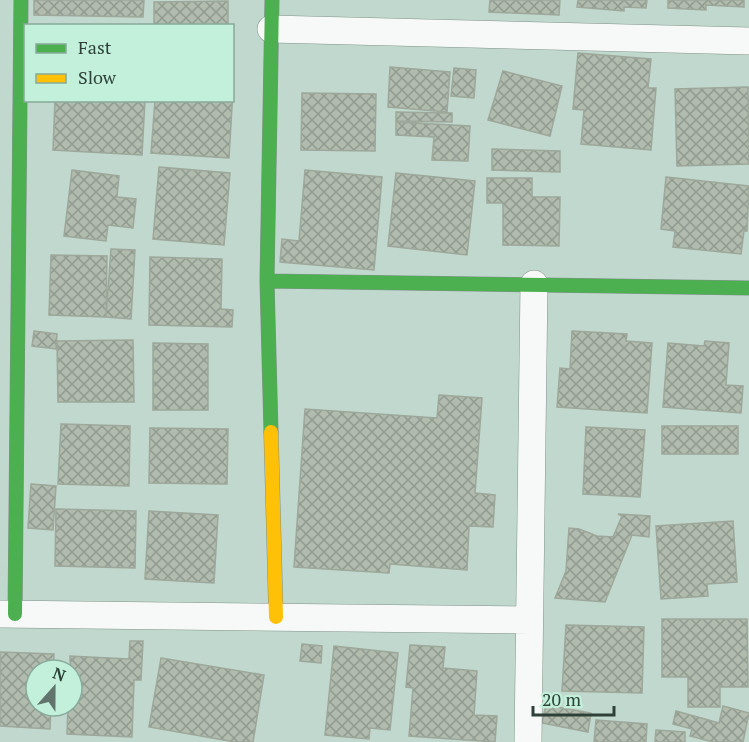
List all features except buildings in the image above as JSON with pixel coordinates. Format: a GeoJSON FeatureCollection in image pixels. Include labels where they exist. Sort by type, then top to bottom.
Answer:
{"type":"FeatureCollection","features":[{"type":"Feature","properties":{"kind":"street"},"geometry":{"type":"LineString","coordinates":[[21,0],[8,614],[529,620]]}},
{"type":"Feature","properties":{"kind":"street"},"geometry":{"type":"LineString","coordinates":[[272,0],[267,281],[276,617]]}},
{"type":"Feature","properties":{"kind":"street"},"geometry":{"type":"LineString","coordinates":[[271,29],[749,41]]}},
{"type":"Feature","properties":{"kind":"street"},"geometry":{"type":"LineString","coordinates":[[267,281],[749,288]]}},
{"type":"Feature","properties":{"kind":"street"},"geometry":{"type":"LineString","coordinates":[[528,742],[534,284]]}},
{"type":"Feature","properties":{"kind":"traffic: fast"},"geometry":{"type":"LineString","coordinates":[[15,614],[21,0]]}},
{"type":"Feature","properties":{"kind":"traffic: fast"},"geometry":{"type":"LineString","coordinates":[[271,432],[267,281],[272,0]]}},
{"type":"Feature","properties":{"kind":"traffic: fast"},"geometry":{"type":"LineString","coordinates":[[267,281],[749,288]]}},
{"type":"Feature","properties":{"kind":"traffic: slow"},"geometry":{"type":"LineString","coordinates":[[271,432],[276,617]]}}]}
